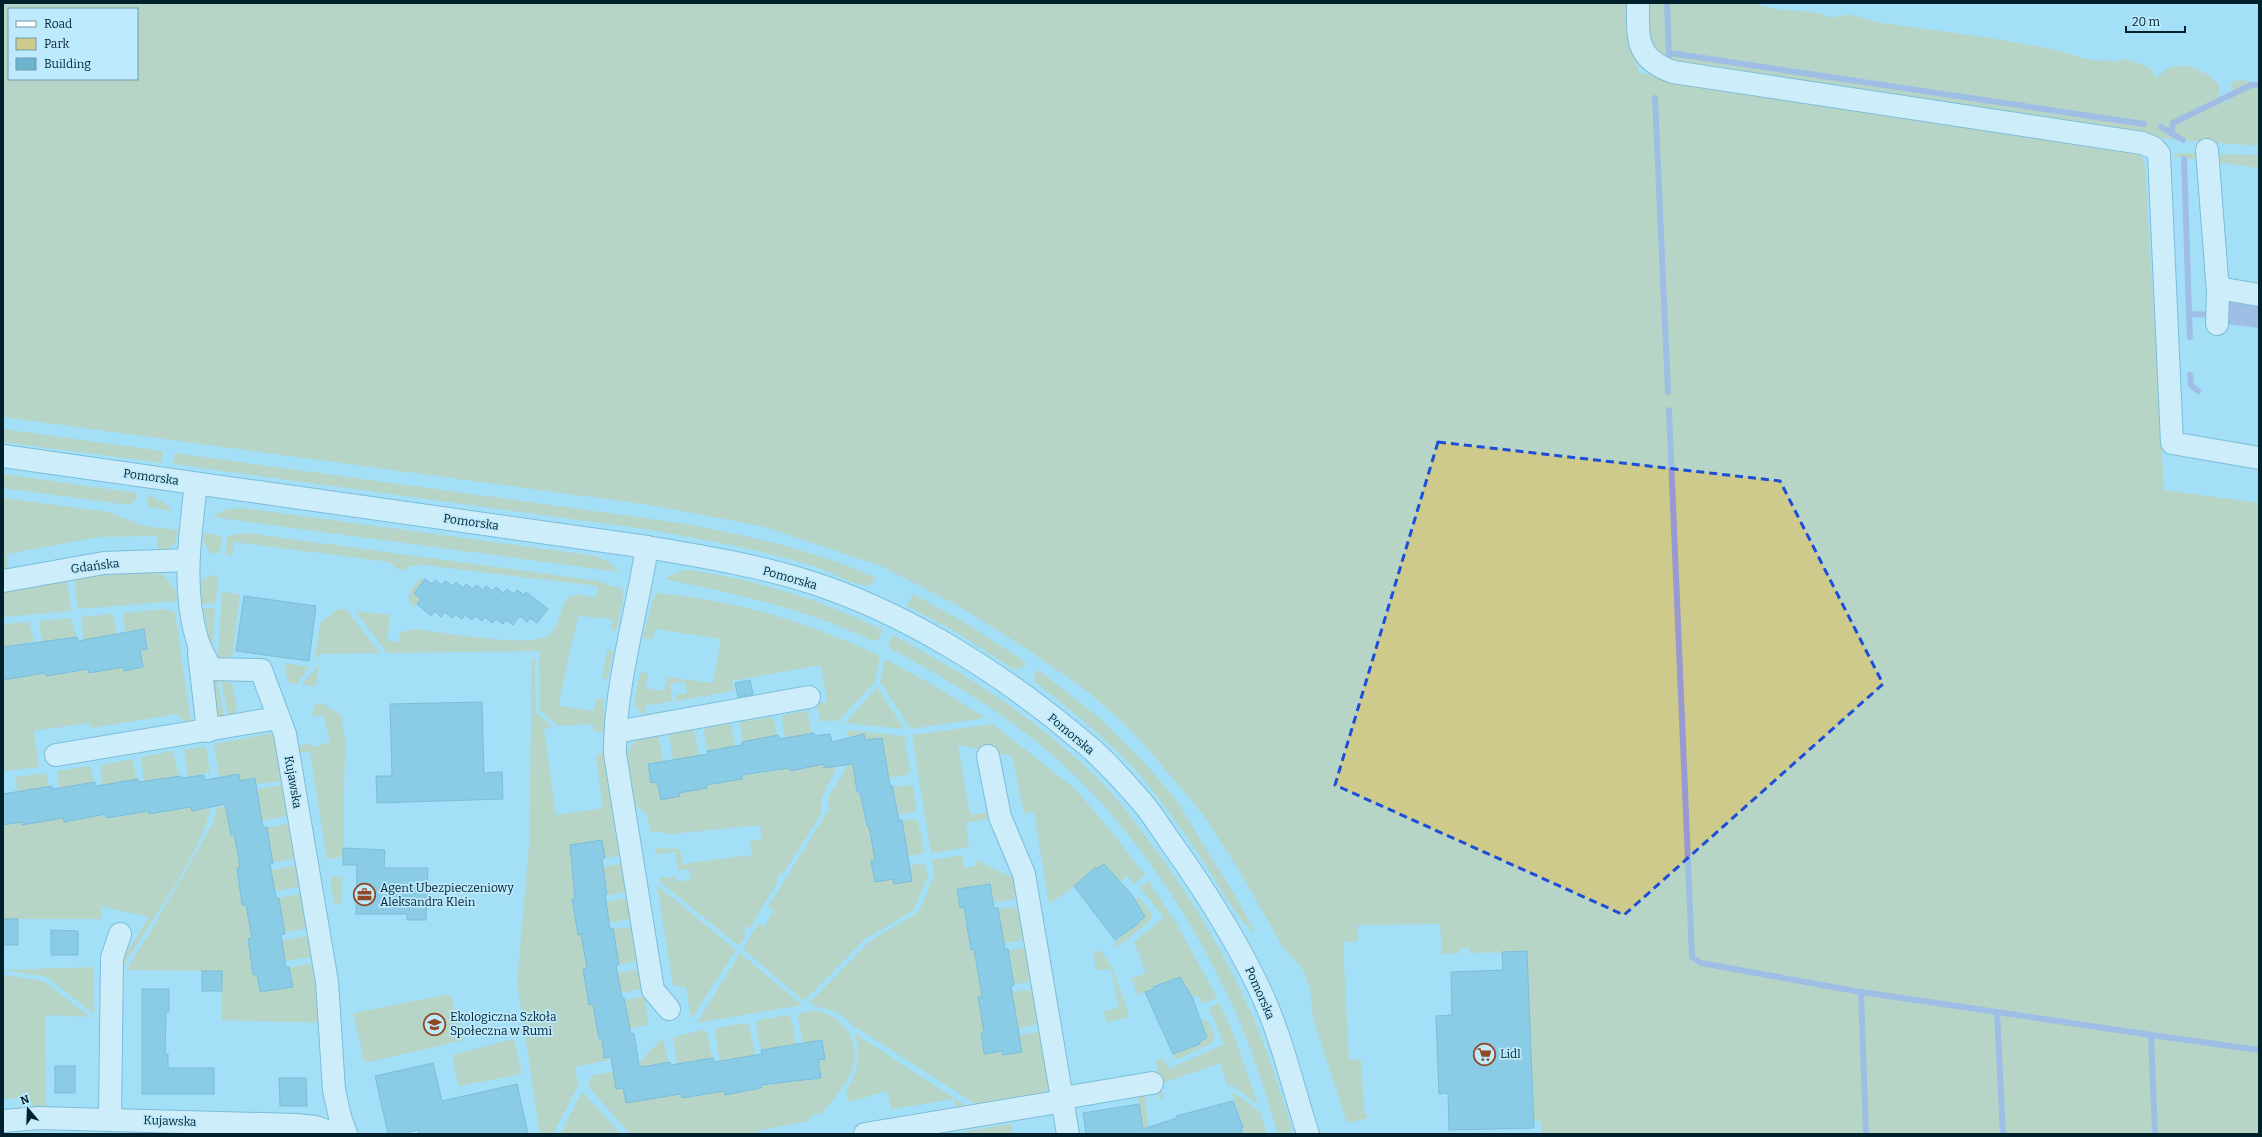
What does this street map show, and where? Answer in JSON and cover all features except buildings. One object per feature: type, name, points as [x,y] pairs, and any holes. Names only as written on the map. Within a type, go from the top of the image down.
[{"type":"main road","points":[[1638,3],[1640,45],[1644,54],[1661,67],[1688,75],[2142,143],[2154,148],[2158,154],[2172,443],[2259,458]]},
{"type":"main road","points":[[2208,150],[2217,306],[2259,295]]},
{"type":"main road","name":"Pomorska","points":[[3,456],[647,547],[723,560],[801,580],[873,606],[937,640],[1006,682],[1084,742],[1144,803],[1191,870],[1231,933],[1259,988],[1279,1040],[1308,1134]]},
{"type":"main road","name":"Kujawska","points":[[196,484],[188,560],[189,607],[197,640],[211,669],[261,670],[285,734],[327,982],[334,1090],[340,1118],[346,1134]]},
{"type":"main road","points":[[647,547],[629,644],[616,732],[615,754],[653,990],[669,1009]]},
{"type":"main road","name":"Gdańska","points":[[3,581],[104,563],[188,560]]},
{"type":"main road","points":[[197,640],[208,731]]},
{"type":"main road","points":[[616,732],[809,697]]},
{"type":"main road","points":[[56,755],[208,731],[278,718]]},
{"type":"main road","points":[[988,756],[1000,817],[1024,874],[1068,1134]]},
{"type":"main road","points":[[110,1119],[112,958],[120,934]]},
{"type":"main road","points":[[865,1134],[1152,1083]]},
{"type":"main road","name":"Kujawska","points":[[3,1121],[40,1118],[296,1125],[315,1127],[335,1134]]},
{"type":"highlighted area","points":[[1438,442],[1780,481],[1883,684],[1624,915],[1335,785]]},
{"type":"green space","points":[[3,3],[1628,3],[1631,36],[1639,73],[2084,144],[2124,149],[2140,154],[2145,165],[2164,490],[2259,503],[2259,1134],[1542,1134],[1541,1121],[1534,1121],[1527,952],[1470,953],[1470,948],[1459,948],[1459,953],[1442,954],[1440,924],[1358,925],[1358,941],[1343,942],[1349,1060],[1361,1060],[1364,1110],[1368,1118],[1347,1123],[1313,1018],[1310,988],[1302,968],[1284,949],[1243,877],[1205,817],[1126,725],[1087,691],[1024,647],[957,605],[881,566],[765,527],[650,505],[3,417]]},
{"type":"green space","points":[[1645,3],[1756,4],[1774,9],[1820,13],[1832,18],[1849,14],[1875,22],[1991,38],[2053,49],[2090,60],[2118,61],[2127,59],[2146,66],[2153,71],[2154,77],[2157,77],[2167,69],[2174,66],[2188,66],[2202,71],[2219,84],[2220,102],[2226,102],[2231,97],[2231,84],[2233,81],[2243,80],[2259,84],[2259,146],[2169,139],[1674,63],[1652,48],[1647,30]]},
{"type":"green space","points":[[2178,153],[2259,155],[2259,168],[2171,156]]},
{"type":"green space","points":[[3,429],[163,451],[162,463],[3,442]]},
{"type":"green space","points":[[175,453],[688,524],[808,552],[854,568],[877,578],[870,585],[858,584],[824,570],[781,557],[651,530],[173,464]]},
{"type":"green space","points":[[3,474],[137,493],[136,500],[129,505],[3,488]]},
{"type":"green space","points":[[148,495],[165,503],[172,511],[148,507]]},
{"type":"green space","points":[[3,498],[108,512],[144,526],[178,530],[175,542],[170,548],[163,551],[158,551],[157,536],[99,537],[7,554],[8,569],[3,569]]},
{"type":"green space","points":[[243,508],[596,556],[612,564],[619,572],[212,517],[227,509]]},
{"type":"green space","points":[[203,533],[222,536],[221,548],[216,554],[210,553],[204,543]]},
{"type":"green space","points":[[247,533],[599,581],[613,587],[622,588],[623,600],[616,632],[611,628],[612,619],[578,616],[558,706],[594,711],[596,699],[604,698],[604,732],[594,731],[593,724],[558,726],[540,710],[539,651],[387,653],[355,611],[390,615],[387,641],[398,642],[401,632],[415,629],[504,640],[537,639],[548,636],[553,632],[563,606],[570,597],[580,595],[596,598],[598,586],[423,565],[415,565],[400,571],[389,562],[234,542],[232,555],[226,555],[227,536]]},
{"type":"green space","points":[[689,570],[739,579],[788,592],[860,619],[883,630],[879,639],[873,641],[797,611],[744,597],[664,579],[681,571]]},
{"type":"green space","points":[[146,572],[164,575],[175,590],[178,601],[78,609],[74,578],[100,573]]},
{"type":"green space","points":[[218,575],[216,603],[202,604],[201,583],[206,577]]},
{"type":"green space","points":[[67,579],[70,611],[3,617],[3,590]]},
{"type":"green space","points":[[420,579],[425,579],[414,593],[421,599],[414,608],[408,597],[412,588]]},
{"type":"green space","points":[[222,592],[240,594],[232,655],[223,661],[218,658]]},
{"type":"green space","points":[[656,593],[686,596],[743,607],[771,614],[826,633],[880,656],[875,682],[838,721],[820,721],[817,704],[827,702],[821,665],[732,681],[734,691],[676,701],[675,695],[687,693],[685,682],[670,684],[673,701],[645,706],[646,715],[639,711],[634,703],[640,673],[648,673],[646,688],[664,691],[667,677],[713,683],[721,639],[656,629],[652,639],[644,639],[643,637],[652,602]]},
{"type":"green space","points":[[913,594],[964,622],[1027,663],[1020,669],[1013,669],[956,632],[907,606]]},
{"type":"green space","points":[[203,608],[215,608],[212,653]]},
{"type":"green space","points":[[165,609],[175,613],[191,722],[186,722],[177,714],[92,728],[88,723],[34,731],[39,767],[3,771],[3,676],[4,680],[46,673],[47,676],[88,669],[89,673],[124,667],[125,670],[143,667],[140,650],[147,649],[125,633],[123,615],[124,613]]},
{"type":"green space","points":[[338,609],[347,610],[380,653],[320,654],[315,660],[320,623]]},
{"type":"green space","points":[[111,614],[114,616],[116,634],[84,640],[81,617]]},
{"type":"green space","points":[[71,618],[76,637],[42,643],[39,621]]},
{"type":"green space","points":[[29,622],[34,641],[3,647],[3,624]]},
{"type":"green space","points":[[893,635],[974,682],[1026,718],[1075,757],[1111,792],[1176,878],[1217,944],[1251,1013],[1263,1042],[1293,1131],[1278,1134],[1248,1043],[1227,994],[1188,921],[1166,886],[1141,851],[1088,788],[1059,761],[1020,729],[979,700],[935,673],[891,649],[888,644]]},
{"type":"green space","points":[[609,649],[613,652],[608,678],[603,679],[607,651]]},
{"type":"green space","points":[[532,659],[535,659],[536,713],[553,727],[544,728],[556,815],[603,808],[596,758],[598,754],[603,752],[619,854],[618,856],[605,858],[602,840],[570,845],[575,898],[572,899],[578,935],[581,934],[587,968],[583,969],[589,1004],[593,1004],[599,1039],[602,1039],[604,1057],[609,1057],[609,1060],[575,1067],[578,1086],[553,1134],[540,1134],[517,983],[529,845]]},
{"type":"green space","points":[[885,659],[940,689],[985,718],[911,729],[880,682]]},
{"type":"green space","points":[[285,663],[309,667],[297,684],[287,682]]},
{"type":"green space","points":[[319,664],[316,687],[302,684]]},
{"type":"green space","points":[[1037,669],[1102,720],[1142,760],[1175,798],[1239,902],[1255,932],[1242,920],[1225,897],[1198,853],[1169,812],[1138,773],[1126,760],[1075,714],[1035,682],[1034,678]]},
{"type":"green space","points":[[217,679],[225,721],[217,715],[213,681]]},
{"type":"green space","points":[[221,679],[232,684],[236,699],[235,714],[229,721]]},
{"type":"green space","points":[[877,687],[904,729],[845,723]]},
{"type":"green space","points":[[322,703],[341,715],[345,741],[343,856],[327,860],[310,752],[295,752],[295,746],[312,743],[312,747],[330,742],[323,715],[311,717],[315,705]]},
{"type":"green space","points":[[806,711],[808,713],[812,733],[785,738],[782,718],[783,715]]},
{"type":"green space","points":[[771,717],[774,719],[777,736],[742,742],[740,722]]},
{"type":"green space","points":[[728,723],[731,725],[735,746],[707,751],[704,730],[705,727]]},
{"type":"green space","points":[[993,724],[1075,789],[1106,825],[1145,875],[1133,884],[1127,876],[1120,881],[1104,864],[1097,869],[1096,868],[1081,879],[1082,881],[1049,904],[1034,812],[1024,813],[1012,756],[958,745],[970,815],[988,812],[989,819],[966,823],[969,847],[931,853],[912,735]]},
{"type":"green space","points":[[694,729],[699,755],[673,760],[669,735],[670,733]]},
{"type":"green space","points":[[847,730],[904,736],[910,771],[907,775],[888,778],[865,740],[865,734],[848,737]]},
{"type":"green space","points":[[268,734],[273,736],[275,739],[282,781],[256,784],[255,778],[240,781],[239,774],[219,777],[214,744]]},
{"type":"green space","points":[[656,735],[659,737],[663,761],[648,764],[651,783],[657,782],[661,800],[680,796],[679,793],[707,787],[707,785],[742,779],[742,776],[789,768],[790,771],[824,764],[825,768],[836,766],[836,769],[821,799],[821,814],[783,874],[780,873],[776,879],[778,881],[750,928],[747,926],[743,933],[746,935],[739,946],[658,880],[663,876],[666,878],[676,876],[677,882],[691,880],[689,869],[678,870],[675,852],[657,854],[656,858],[655,848],[680,849],[682,864],[752,855],[750,841],[762,839],[760,825],[672,834],[650,831],[647,814],[635,805],[627,770],[627,761],[628,752],[638,739]]},
{"type":"green space","points":[[203,747],[206,748],[210,772],[188,777],[184,750]]},
{"type":"green space","points":[[173,751],[179,776],[144,781],[141,757]]},
{"type":"green space","points":[[132,759],[137,779],[102,785],[100,765]]},
{"type":"green space","points":[[854,760],[857,792],[860,792],[866,826],[869,826],[875,860],[893,879],[894,884],[912,881],[910,865],[924,863],[928,876],[914,910],[865,939],[804,1001],[743,949],[758,923],[764,927],[773,911],[768,907],[829,809],[828,798],[850,761]]},
{"type":"green space","points":[[89,766],[91,767],[94,783],[59,788],[57,771]]},
{"type":"green space","points":[[46,773],[49,786],[17,792],[16,777]]},
{"type":"green space","points":[[282,785],[288,816],[262,820],[257,789]]},
{"type":"green space","points":[[910,785],[913,787],[916,808],[915,812],[898,814],[892,787]]},
{"type":"green space","points":[[225,806],[229,807],[227,816],[231,834],[234,834],[240,868],[236,869],[242,905],[246,905],[252,938],[248,939],[253,974],[257,974],[260,992],[292,987],[289,967],[311,964],[322,1023],[222,1020],[222,971],[127,970],[204,839],[213,822],[217,808]]},
{"type":"green space","points":[[191,807],[192,811],[210,807],[207,822],[201,838],[161,907],[129,956],[123,969],[121,969],[122,962],[148,917],[101,906],[101,919],[3,919],[3,825],[21,822],[22,825],[63,818],[64,822],[106,815],[149,811],[150,814]]},
{"type":"green space","points":[[915,819],[918,822],[924,851],[922,854],[908,856],[902,821]]},
{"type":"green space","points":[[289,824],[294,859],[273,862],[267,827]]},
{"type":"green space","points":[[962,855],[964,868],[976,866],[975,862],[982,860],[983,864],[1014,878],[1017,895],[1016,899],[993,902],[990,884],[957,889],[960,908],[964,907],[971,949],[974,949],[982,996],[978,997],[984,1032],[981,1033],[984,1053],[1002,1051],[1003,1055],[1022,1052],[1019,1035],[1037,1032],[1039,1034],[1048,1082],[1047,1090],[1041,1094],[977,1105],[854,1026],[837,1012],[811,1005],[811,1001],[870,941],[919,912],[934,876],[932,860]]},
{"type":"green space","points":[[620,864],[622,866],[626,889],[625,892],[605,896],[607,894],[603,867]]},
{"type":"green space","points":[[295,866],[299,887],[274,891],[271,870]]},
{"type":"green space","points":[[330,877],[342,877],[341,904],[334,903]]},
{"type":"green space","points":[[1148,881],[1175,921],[1217,997],[1202,1004],[1198,995],[1191,998],[1185,984],[1171,979],[1138,995],[1131,979],[1146,973],[1134,942],[1164,918],[1140,887]]},
{"type":"green space","points":[[657,885],[736,950],[691,1019],[686,987],[673,985]]},
{"type":"green space","points":[[300,894],[306,929],[285,932],[279,898]]},
{"type":"green space","points":[[625,898],[628,900],[631,917],[629,919],[609,923],[606,902]]},
{"type":"green space","points":[[1139,898],[1152,914],[1151,920],[1117,947],[1114,943],[1145,917],[1134,900]]},
{"type":"green space","points":[[1016,907],[1018,909],[1023,937],[1022,940],[1004,943],[998,909]]},
{"type":"green space","points":[[630,927],[638,959],[636,961],[619,965],[613,929]]},
{"type":"green space","points":[[307,936],[311,957],[285,961],[282,941]]},
{"type":"green space","points":[[1025,949],[1030,979],[1028,982],[1014,984],[1008,950]]},
{"type":"green space","points":[[1096,950],[1102,952],[1112,968],[1128,1011],[1127,1018],[1106,1022],[1104,1011],[1119,1008],[1111,969],[1096,970],[1094,953]]},
{"type":"green space","points":[[740,953],[802,1005],[697,1023]]},
{"type":"green space","points":[[94,967],[94,1014],[47,977],[3,970]]},
{"type":"green space","points":[[637,970],[640,971],[641,989],[621,993],[617,973]]},
{"type":"green space","points":[[3,975],[44,981],[90,1017],[45,1015],[46,1108],[35,1113],[30,1098],[3,1099]]},
{"type":"green space","points":[[1032,991],[1037,1022],[1036,1025],[1018,1028],[1012,992]]},
{"type":"green space","points":[[450,994],[464,1040],[365,1063],[353,1013]]},
{"type":"green space","points":[[643,997],[645,999],[648,1022],[647,1025],[630,1028],[625,1000]]},
{"type":"green space","points":[[1219,1003],[1234,1035],[1258,1105],[1232,1085],[1228,1086],[1220,1063],[1160,1084],[1164,1098],[1160,1099],[1156,1060],[1163,1058],[1169,1069],[1224,1044],[1209,1008]]},
{"type":"green space","points":[[811,1011],[822,1012],[840,1022],[852,1039],[855,1060],[846,1082],[838,1093],[822,1113],[809,1116],[809,1121],[757,1131],[758,1134],[630,1134],[588,1086],[592,1075],[613,1072],[616,1089],[623,1088],[626,1103],[681,1094],[682,1098],[724,1091],[725,1095],[761,1088],[761,1085],[821,1078],[818,1060],[825,1059],[822,1040],[803,1043],[798,1017],[799,1013]]},
{"type":"green space","points":[[788,1015],[791,1018],[796,1045],[761,1050],[756,1024],[758,1020]]},
{"type":"green space","points":[[1201,1019],[1208,1022],[1215,1036],[1212,1043],[1176,1060],[1173,1054],[1200,1044],[1199,1042],[1207,1038]]},
{"type":"green space","points":[[746,1023],[749,1025],[755,1055],[720,1061],[715,1032],[716,1028]]},
{"type":"green space","points":[[704,1030],[707,1033],[712,1058],[677,1064],[673,1037]]},
{"type":"green space","points":[[854,1033],[968,1107],[956,1109],[954,1099],[891,1109],[887,1091],[849,1102],[846,1091],[854,1077],[858,1063],[858,1049]]},
{"type":"green space","points":[[514,1039],[522,1074],[458,1086],[452,1055]]},
{"type":"green space","points":[[663,1039],[669,1062],[652,1065],[643,1070],[640,1062],[660,1040]]},
{"type":"green space","points":[[1231,1091],[1260,1112],[1267,1134],[1243,1134],[1243,1127]]},
{"type":"green space","points":[[582,1092],[621,1134],[560,1134]]},
{"type":"green space","points":[[1137,1092],[1145,1096],[1149,1134],[1144,1134]]},
{"type":"green space","points":[[1011,1124],[1013,1134],[966,1134],[966,1131]]},
{"type":"water","points":[[2228,302],[2259,306],[2259,328],[2225,324]]},
{"type":"waterway","points":[[1667,3],[1669,57]]},
{"type":"waterway","points":[[1670,53],[2144,124]]},
{"type":"waterway","points":[[2171,133],[2173,123],[2251,85],[2259,85]]},
{"type":"waterway","points":[[1655,98],[1668,392]]},
{"type":"waterway","points":[[2161,127],[2183,140]]},
{"type":"waterway","points":[[2184,159],[2189,314],[2214,315]]},
{"type":"waterway","points":[[2189,314],[2190,337]]},
{"type":"waterway","points":[[2190,375],[2191,385],[2198,391]]},
{"type":"waterway","points":[[1669,410],[1692,957],[1701,963],[1855,991],[1997,1012],[2003,1134]]},
{"type":"waterway","points":[[1861,992],[1866,1134]]},
{"type":"waterway","points":[[1997,1012],[2151,1035],[2155,1134]]},
{"type":"waterway","points":[[2151,1035],[2259,1050]]},
{"type":"place","name":"Agent Ubezpieczeniowy Aleksandra Klein","points":[[364,895]]},
{"type":"place","name":"Ekologiczna Szkoła Społeczna w Rumi","points":[[434,1024]]},
{"type":"place","name":"Lidl","points":[[1484,1054]]}]
